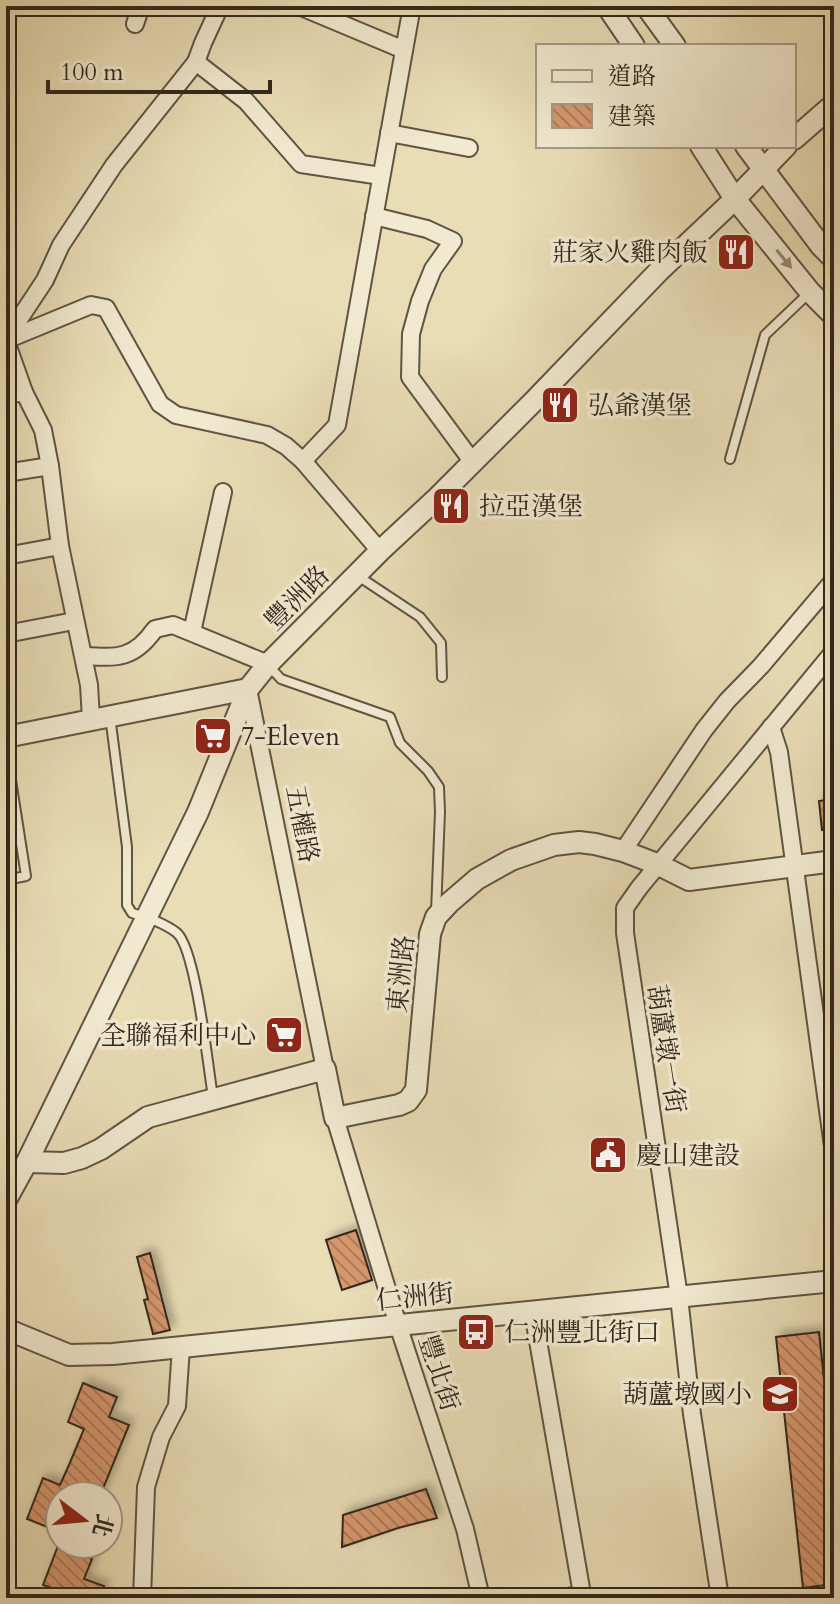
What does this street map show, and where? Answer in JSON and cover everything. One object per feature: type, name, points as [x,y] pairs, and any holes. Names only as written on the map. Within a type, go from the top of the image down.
[{"type":"street","points":[[135,24],[141,6]]},
{"type":"street","points":[[6,340],[45,280],[61,245],[114,165],[196,62],[220,6]]},
{"type":"street","points":[[299,6],[404,50]]},
{"type":"street","points":[[303,461],[337,425],[412,6]]},
{"type":"street","points":[[607,6],[633,44]]},
{"type":"street","points":[[647,6],[674,44]]},
{"type":"street","points":[[196,62],[246,101],[301,164],[381,176]]},
{"type":"street","points":[[796,137],[834,104]]},
{"type":"street","points":[[389,133],[469,148]]},
{"type":"street","points":[[702,148],[735,199],[810,292],[834,316]]},
{"type":"street","points":[[747,148],[834,259]]},
{"type":"street","name":"豐洲路","points":[[6,1200],[198,812],[248,689],[268,664],[784,148]]},
{"type":"street","points":[[374,216],[427,229],[453,241],[433,269],[420,301],[411,334],[410,377],[472,461]]},
{"type":"street","points":[[6,340],[91,305],[106,308],[160,404],[176,415],[267,435],[286,446],[303,461],[380,551]]},
{"type":"street","points":[[6,340],[24,392],[43,430],[74,621],[100,717]]},
{"type":"street","points":[[6,395],[24,392]]},
{"type":"street","points":[[6,473],[50,466]]},
{"type":"street","points":[[192,632],[223,492]]},
{"type":"street","points":[[6,556],[60,546]]},
{"type":"street","points":[[623,851],[704,730],[834,580]]},
{"type":"street","points":[[6,634],[74,621]]},
{"type":"street","points":[[84,656],[126,655],[144,645],[155,629],[173,625],[268,664]]},
{"type":"street","name":"葫蘆墩一街","points":[[720,1598],[625,933],[625,908],[657,864],[834,651]]},
{"type":"street","points":[[6,737],[248,689]]},
{"type":"street","name":"五權路","points":[[248,689],[335,1118]]},
{"type":"street","points":[[771,727],[779,752],[834,1154]]},
{"type":"street","name":"東洲路","points":[[335,1118],[399,1105],[413,1096],[430,934],[436,917],[462,890],[511,860],[542,848],[579,842],[623,851],[689,880],[834,861]]},
{"type":"street","points":[[27,1162],[64,1163],[82,1158],[148,1117],[325,1069]]},
{"type":"street","name":"豐北街","points":[[335,1118],[465,1529],[481,1598]]},
{"type":"street","name":"仁洲街","points":[[6,1329],[69,1355],[113,1354],[834,1281]]},
{"type":"street","points":[[533,1312],[582,1594],[563,1598]]},
{"type":"street","points":[[142,1598],[146,1487],[161,1437],[177,1406],[181,1347]]},
{"type":"lane","points":[[730,459],[765,335],[810,292]]},
{"type":"lane","points":[[357,575],[420,617],[441,643],[442,677]]},
{"type":"lane","points":[[268,664],[281,679],[390,717],[400,743],[439,787],[436,917]]},
{"type":"lane","points":[[100,717],[127,847],[127,905],[132,913],[146,916],[179,934],[192,966],[213,1101]]},
{"type":"lane","points":[[6,748],[26,876],[6,880]]},
{"type":"building","points":[[834,799],[834,828],[822,830],[819,801]]},
{"type":"building","points":[[356,1230],[372,1280],[342,1290],[326,1240]]},
{"type":"building","points":[[150,1253],[170,1330],[153,1334],[137,1257]]},
{"type":"building","points":[[819,1332],[834,1475],[834,1584],[803,1588],[776,1337]]},
{"type":"building","points":[[83,1383],[117,1397],[109,1417],[129,1425],[107,1480],[62,1480],[84,1429],[68,1422]]},
{"type":"building","points":[[43,1478],[48,1480],[44,1480],[44,1526],[27,1519]]},
{"type":"building","points":[[426,1489],[437,1518],[342,1547],[343,1515]]},
{"type":"building","points":[[53,1560],[92,1560],[84,1579],[104,1586],[100,1598],[57,1598],[60,1591],[43,1585]]},
{"type":"place","name":"莊家火雞肉飯","points":[[736,252]]},
{"type":"place","name":"弘爺漢堡","points":[[560,405]]},
{"type":"place","name":"拉亞漢堡","points":[[451,506]]},
{"type":"place","name":"7-Eleven","points":[[213,736]]},
{"type":"place","name":"全聯福利中心","points":[[284,1035]]},
{"type":"place","name":"慶山建設","points":[[608,1155]]},
{"type":"place","name":"仁洲豐北街口","points":[[476,1332]]},
{"type":"place","name":"葫蘆墩國小","points":[[780,1394]]}]
